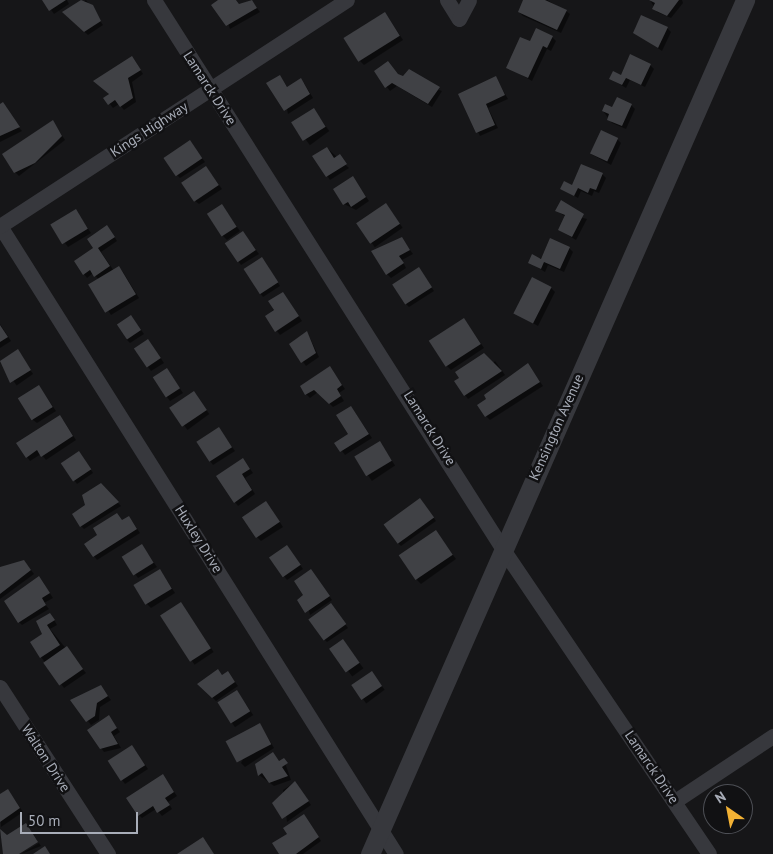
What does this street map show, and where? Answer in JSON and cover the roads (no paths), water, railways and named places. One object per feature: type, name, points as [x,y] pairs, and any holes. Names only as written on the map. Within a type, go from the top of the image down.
[{"type":"street","name":"Lamarck Drive","points":[[154,0],[502,548],[675,801],[709,854]]},
{"type":"street","name":"Kings Highway","points":[[0,226],[347,0]]},
{"type":"street","points":[[447,0],[459,19],[469,0]]},
{"type":"street","name":"Kensington Avenue","points":[[370,854],[502,548],[745,0]]},
{"type":"street","name":"Huxley Drive","points":[[0,226],[396,854]]},
{"type":"street","name":"Walton Drive","points":[[0,687],[108,854]]},
{"type":"street","points":[[675,801],[773,736]]}]
